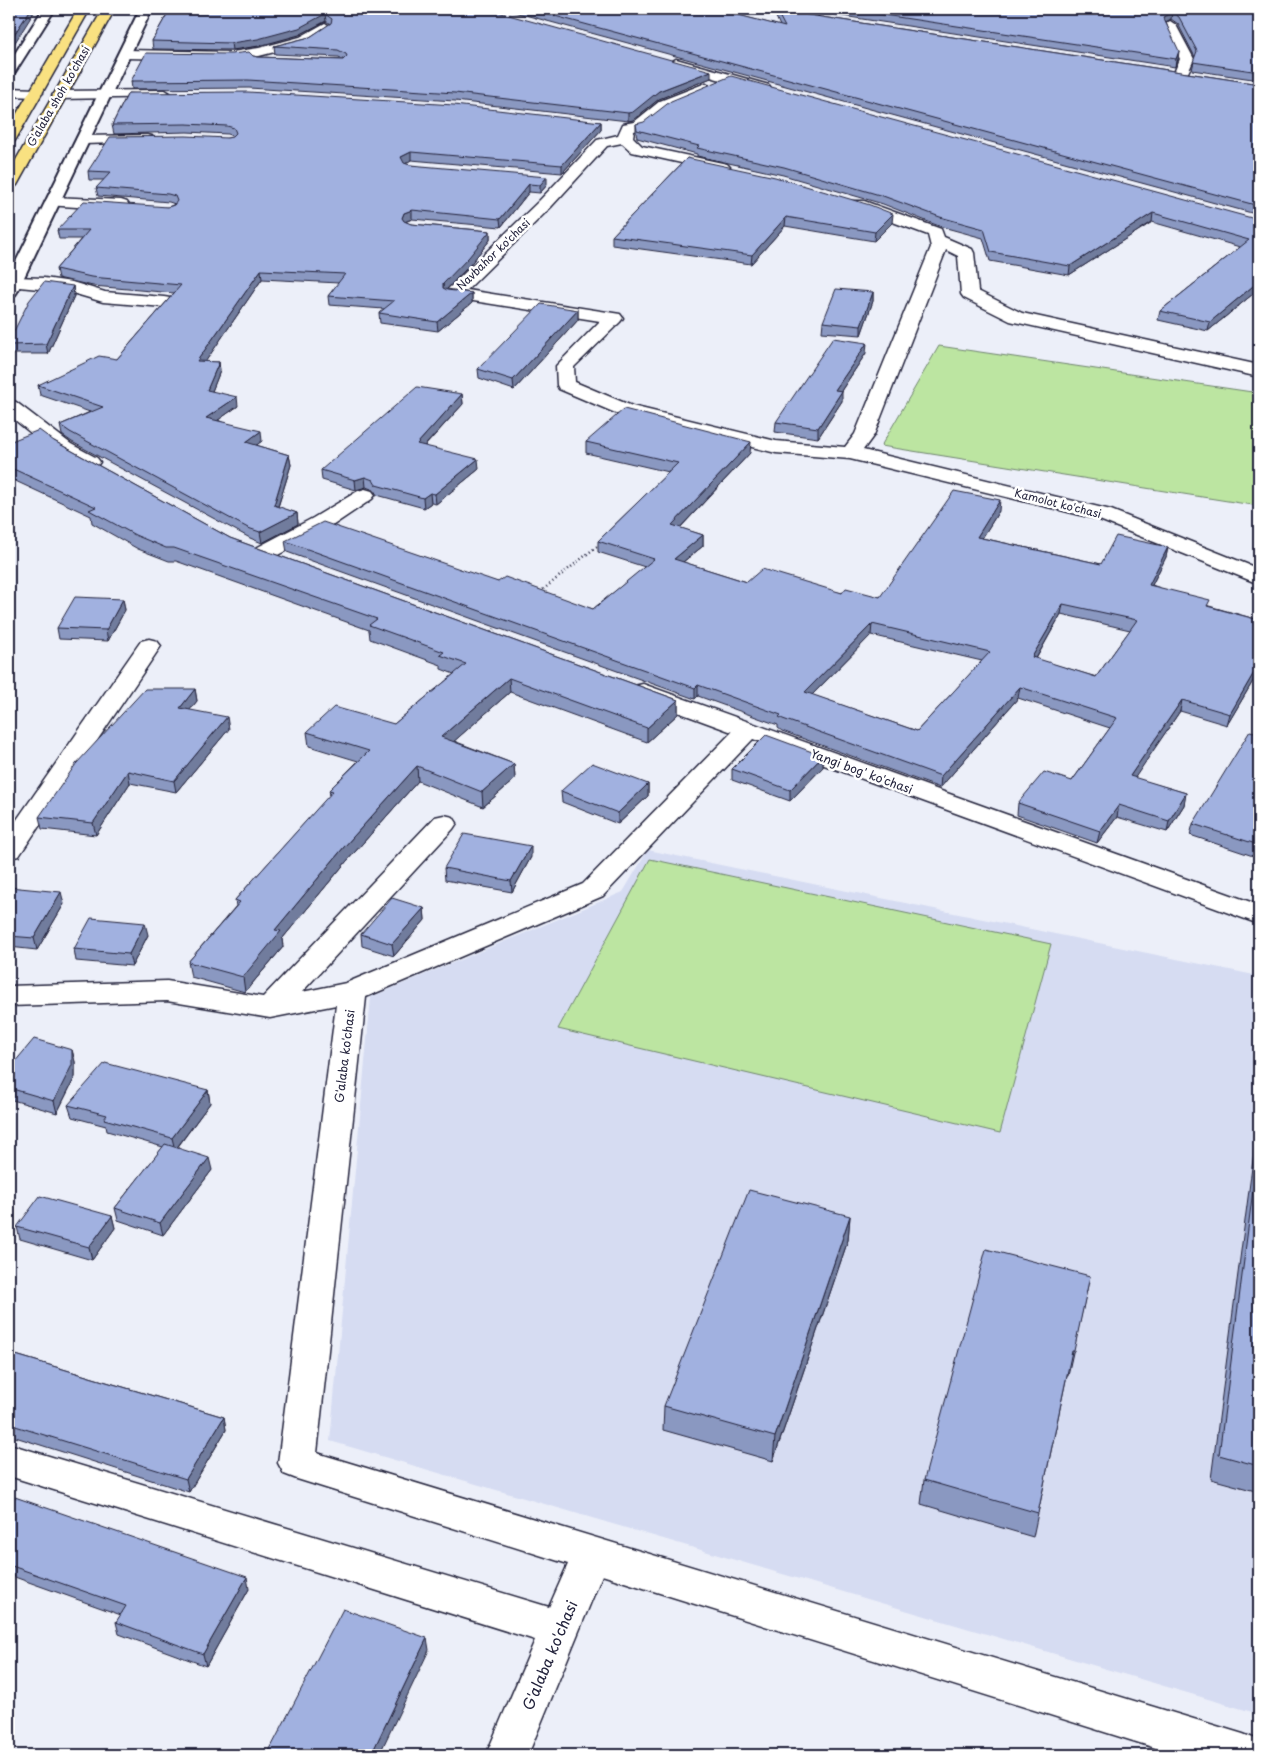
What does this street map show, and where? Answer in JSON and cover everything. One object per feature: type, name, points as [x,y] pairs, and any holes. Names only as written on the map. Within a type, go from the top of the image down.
[{"type":"main road","name":"G'alaba shoh ko'chasi","points":[[9,139],[84,9]]},
{"type":"main road","name":"G'alaba shoh ko'chasi","points":[[9,185],[109,9]]},
{"type":"street","points":[[763,9],[823,18]]},
{"type":"street","points":[[1170,25],[1187,59],[1175,74],[1197,77]]},
{"type":"street","points":[[232,56],[260,52],[305,40],[325,27]]},
{"type":"street","points":[[125,54],[232,56],[279,60]]},
{"type":"street","points":[[664,60],[778,92]]},
{"type":"street","name":"Navbahor ko'chasi","points":[[730,78],[665,104],[638,126],[624,130],[602,142],[567,180],[505,234],[454,293],[614,318],[564,366],[566,385],[625,410],[776,447],[850,453]]},
{"type":"street","points":[[9,92],[36,93]]},
{"type":"street","points":[[59,95],[182,94]]},
{"type":"street","points":[[624,130],[638,149],[740,172]]},
{"type":"street","points":[[83,140],[159,138]]},
{"type":"street","points":[[548,178],[567,180]]},
{"type":"street","points":[[840,199],[936,236],[966,253],[970,294],[1016,317],[1259,371]]},
{"type":"street","points":[[53,202],[140,207]]},
{"type":"street","points":[[850,453],[864,435],[936,255],[939,247],[936,236]]},
{"type":"street","points":[[11,287],[44,283],[72,287],[103,297],[164,302]]},
{"type":"street","points":[[9,406],[64,448],[106,471]]},
{"type":"street","name":"Kamolot ko'chasi","points":[[850,453],[1104,514],[1259,577]]},
{"type":"street","points":[[264,553],[321,522],[365,495]]},
{"type":"street","points":[[241,545],[292,563]]},
{"type":"street","points":[[9,850],[149,646]]},
{"type":"street","name":"Yangi bog' ko'chasi","points":[[618,682],[1259,915]]},
{"type":"street","points":[[352,992],[593,890],[748,730]]},
{"type":"street","points":[[270,1008],[444,823]]},
{"type":"street","name":"G'alaba ko'chasi","points":[[9,996],[167,992],[270,1008],[352,992],[297,1464],[591,1554],[507,1755]]},
{"type":"street","points":[[9,1460],[560,1629]]},
{"type":"street","points":[[591,1554],[1244,1755]]},
{"type":"lane","points":[[9,72],[49,9]]},
{"type":"lane","points":[[11,287],[146,9]]},
{"type":"path","points":[[540,593],[606,539]]},
{"type":"path","points":[[488,635],[503,623]]},
{"type":"shaded area","points":[[648,850],[1259,976],[1259,1714],[330,1441],[371,997],[623,892]]},
{"type":"green space","points":[[939,346],[1259,393],[1259,506],[881,446]]},
{"type":"green space","points":[[650,859],[1051,944],[1000,1133],[558,1029]]},
{"type":"building","points":[[9,9],[31,9],[9,42]]},
{"type":"building","points":[[170,9],[487,9],[711,71],[659,91],[633,112],[628,113],[455,93],[248,80],[131,81],[146,53],[231,54],[249,52],[253,56],[258,57],[343,60],[347,56],[338,50],[274,46],[310,37],[331,23],[332,19],[325,14],[299,28],[258,39],[231,43],[152,41]]},
{"type":"building","points":[[529,9],[715,9],[785,27],[776,10],[1259,84],[1259,206]]},
{"type":"building","points":[[844,9],[1259,9],[1259,72],[1193,62],[1197,51],[1179,17],[1172,12],[1163,17],[1179,51],[1176,59]]},
{"type":"building","points":[[731,76],[1259,220],[1259,281],[1210,322],[1160,311],[1249,240],[1153,213],[1070,266],[991,252],[984,229],[940,217],[883,196],[784,167],[697,148],[699,146],[637,130],[636,124],[644,122],[671,101]]},
{"type":"building","points":[[248,92],[454,105],[601,122],[562,165],[411,152],[401,157],[404,163],[410,165],[547,177],[540,185],[529,184],[500,219],[412,210],[404,213],[402,218],[411,224],[490,231],[469,257],[443,284],[443,288],[447,290],[472,293],[437,322],[379,313],[394,301],[328,296],[345,274],[261,270],[197,361],[219,362],[207,390],[237,397],[206,418],[261,431],[246,442],[289,455],[274,505],[297,513],[260,532],[248,528],[70,432],[60,425],[103,407],[38,385],[99,356],[117,359],[181,285],[91,277],[56,269],[89,230],[57,230],[84,201],[168,207],[174,205],[177,201],[175,196],[168,194],[96,188],[111,172],[88,171],[110,137],[186,136],[227,138],[232,137],[236,133],[234,128],[227,126],[186,124],[112,125],[128,93]]},
{"type":"building","points":[[687,158],[775,177],[870,205],[893,214],[875,232],[786,217],[752,255],[612,236]]},
{"type":"building","points":[[44,282],[73,286],[46,344],[9,345],[9,341],[29,301]]},
{"type":"building","points":[[836,289],[873,292],[861,326],[823,322]]},
{"type":"building","points":[[541,304],[578,310],[513,380],[478,369]]},
{"type":"building","points":[[833,338],[867,343],[835,390],[842,391],[818,428],[776,422]]},
{"type":"building","points":[[417,387],[462,394],[417,444],[478,459],[435,494],[430,493],[423,498],[376,485],[373,480],[365,477],[355,480],[321,470]]},
{"type":"building","points":[[624,409],[751,442],[672,525],[703,535],[674,559],[747,582],[762,569],[842,593],[846,588],[880,597],[954,491],[1000,500],[977,537],[1101,564],[1116,536],[1168,547],[1149,585],[1210,600],[1207,606],[1259,620],[1259,664],[1230,714],[1182,700],[1130,776],[1186,793],[1169,821],[1119,805],[1100,831],[1018,803],[1044,772],[1072,781],[1117,718],[1020,687],[941,776],[783,719],[779,717],[781,715],[698,685],[695,688],[285,541],[323,522],[498,582],[505,577],[593,609],[654,559],[598,541],[678,463],[586,442]],"holes":[[[1063,604],[1137,620],[1096,677],[1032,657]],[[872,624],[990,652],[917,731],[805,692]]]},
{"type":"building","points":[[39,430],[54,441],[230,538],[678,700],[647,728],[509,678],[441,737],[514,764],[482,792],[417,766],[344,847],[275,930],[281,931],[243,977],[188,962],[240,902],[235,900],[333,791],[329,790],[369,751],[307,732],[334,707],[394,724],[466,664],[440,655],[444,652],[369,625],[377,619],[174,548],[166,548],[135,535],[89,510],[96,507],[9,467],[9,442]]},
{"type":"building","points":[[75,597],[123,599],[106,630],[57,628]]},
{"type":"building","points":[[145,689],[195,689],[180,708],[227,717],[174,781],[128,771],[93,823],[39,817],[76,764]]},
{"type":"building","points":[[1250,731],[1259,733],[1259,845],[1193,824]]},
{"type":"building","points":[[766,735],[823,756],[790,790],[732,769]]},
{"type":"building","points":[[592,763],[648,784],[618,813],[561,791]]},
{"type":"building","points":[[464,834],[531,846],[511,881],[444,868]]},
{"type":"building","points":[[9,887],[61,892],[34,938],[9,936]]},
{"type":"building","points":[[392,898],[424,908],[392,944],[361,934]]},
{"type":"building","points":[[91,918],[145,923],[129,954],[74,949]]},
{"type":"building","points":[[34,1039],[72,1050],[72,1065],[54,1101],[9,1088],[9,1069]]},
{"type":"building","points":[[105,1063],[208,1090],[172,1138],[104,1119],[107,1115],[68,1105]]},
{"type":"building","points":[[1259,1143],[1259,1466],[1219,1455]]},
{"type":"building","points":[[165,1144],[209,1158],[160,1223],[115,1208]]},
{"type":"building","points":[[749,1190],[850,1216],[775,1437],[664,1406]]},
{"type":"building","points":[[40,1196],[112,1216],[89,1247],[17,1227]]},
{"type":"building","points":[[986,1249],[1090,1276],[1074,1351],[1072,1351],[1038,1513],[924,1480]]},
{"type":"building","points":[[9,1353],[224,1417],[186,1479],[9,1424]]},
{"type":"building","points":[[9,1495],[247,1577],[203,1654],[116,1622],[126,1606],[9,1565]]},
{"type":"building","points":[[343,1609],[427,1638],[371,1755],[267,1755]]}]
